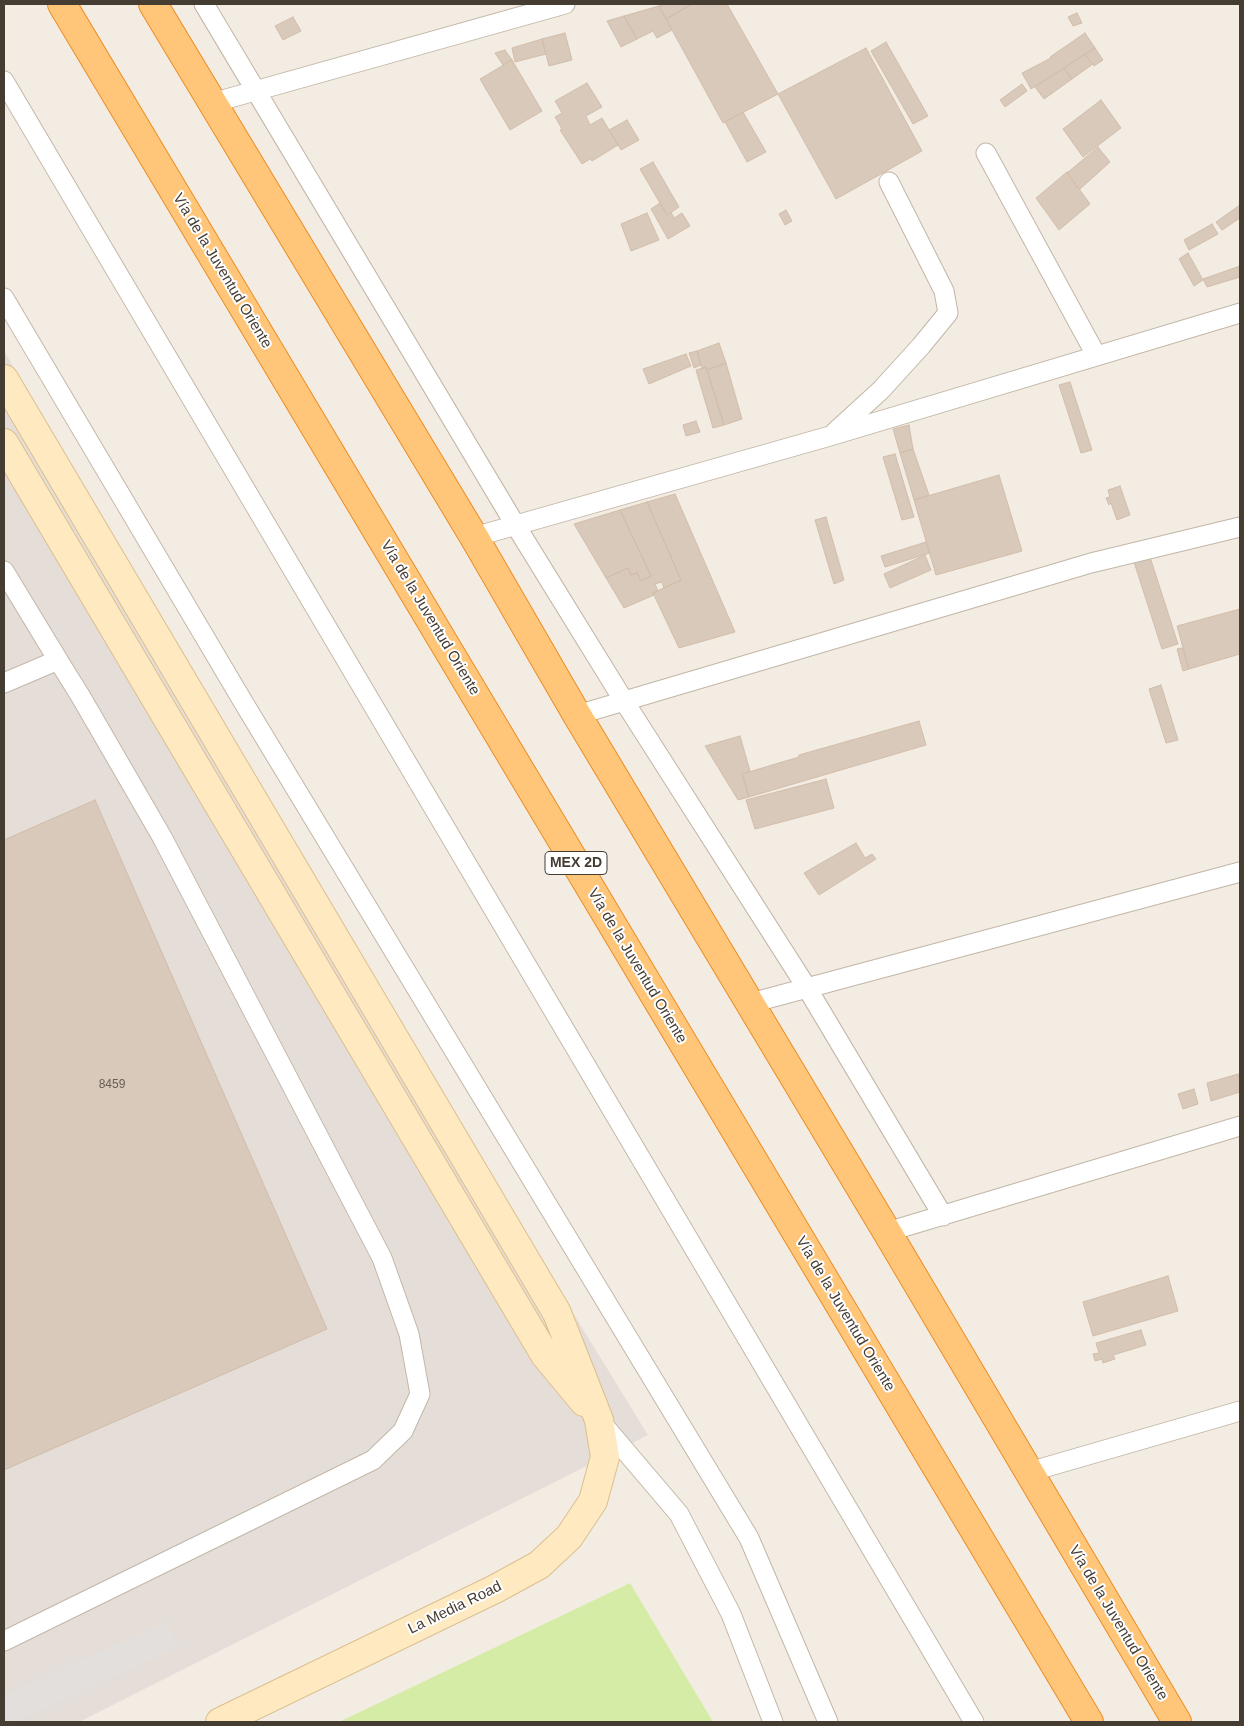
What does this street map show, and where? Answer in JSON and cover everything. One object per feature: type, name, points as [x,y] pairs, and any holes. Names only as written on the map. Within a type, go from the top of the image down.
[{"type":"highway","name":"Vía de la Juventud Oriente","points":[[62,4],[1089,1722]]},
{"type":"highway","name":"Vía de la Juventud Oriente","points":[[153,4],[474,537],[577,715],[751,1003],[1177,1722]]},
{"type":"main road","name":"La Media Road","points":[[4,379],[557,1313],[599,1420],[605,1457],[593,1501],[569,1537],[539,1564],[495,1589],[220,1722]]},
{"type":"main road","points":[[4,442],[545,1355],[599,1420]]},
{"type":"lane","points":[[204,4],[516,526],[624,701],[807,988],[944,1216]]},
{"type":"lane","points":[[212,103],[564,4]]},
{"type":"lane","points":[[4,81],[974,1722]]},
{"type":"lane","points":[[986,153],[1096,355]]},
{"type":"lane","points":[[830,436],[881,390],[922,346],[948,313],[944,291],[889,182]]},
{"type":"lane","points":[[4,298],[245,705],[749,1538],[828,1722]]},
{"type":"lane","points":[[474,537],[830,436],[1240,313]]},
{"type":"lane","points":[[577,715],[1091,563],[1240,527]]},
{"type":"lane","points":[[4,571],[162,837],[382,1258],[409,1334],[420,1394],[403,1432],[373,1460],[4,1642]]},
{"type":"lane","points":[[4,683],[58,660]]},
{"type":"lane","points":[[751,1003],[1240,872]]},
{"type":"lane","points":[[887,1232],[1240,1126]]},
{"type":"lane","points":[[1029,1472],[1240,1411]]},
{"type":"lane","points":[[599,1420],[679,1514],[731,1614],[773,1722]]},
{"type":"shaded area","points":[[4,351],[573,1313],[648,1435],[79,1722],[4,1722]]},
{"type":"shaded area","points":[[166,1622],[178,1647],[14,1722],[4,1722],[4,1696]]},
{"type":"green space","points":[[630,1583],[713,1722],[339,1722]]},
{"type":"building","points":[[692,4],[666,19],[659,6]]},
{"type":"building","points":[[692,4],[727,4],[778,94],[723,123],[666,19]]},
{"type":"building","points":[[659,6],[672,30],[657,38],[653,31],[637,39],[624,16]]},
{"type":"building","points":[[1077,13],[1082,23],[1073,26],[1068,17]]},
{"type":"building","points":[[624,16],[637,39],[621,47],[607,21]]},
{"type":"building","points":[[293,17],[301,31],[283,40],[275,26]]},
{"type":"building","points":[[565,33],[572,60],[549,66],[542,39]]},
{"type":"building","points":[[1085,33],[1095,48],[1031,89],[1022,73],[1051,58]]},
{"type":"building","points":[[542,39],[546,54],[515,62],[512,48]]},
{"type":"building","points":[[886,42],[928,116],[913,124],[871,51]]},
{"type":"building","points":[[866,48],[922,151],[836,199],[778,94]]},
{"type":"building","points":[[1095,48],[1103,60],[1094,66],[1085,54]]},
{"type":"building","points":[[505,50],[512,60],[503,65],[495,53]]},
{"type":"building","points":[[1085,54],[1093,64],[1072,79],[1064,68]]},
{"type":"building","points":[[512,60],[542,111],[510,130],[480,79]]},
{"type":"building","points":[[1064,68],[1072,79],[1044,99],[1035,87]]},
{"type":"building","points":[[587,83],[602,107],[586,116],[590,125],[602,118],[618,145],[592,161],[590,159],[582,164],[560,130],[562,129],[555,117],[562,113],[555,101]]},
{"type":"building","points":[[1022,84],[1027,91],[1005,107],[1000,100]]},
{"type":"building","points":[[1101,100],[1121,128],[1083,157],[1063,129]]},
{"type":"building","points":[[743,112],[766,152],[747,162],[725,122]]},
{"type":"building","points":[[627,120],[639,140],[621,150],[609,130]]},
{"type":"building","points":[[1098,147],[1110,162],[1079,190],[1067,173]]},
{"type":"building","points":[[653,162],[679,207],[667,215],[640,169]]},
{"type":"building","points":[[1067,172],[1090,204],[1059,230],[1036,198]]},
{"type":"building","points":[[660,203],[667,215],[671,212],[674,218],[682,213],[690,226],[668,239],[651,209]]},
{"type":"building","points":[[1240,205],[1240,218],[1222,230],[1216,222]]},
{"type":"building","points":[[786,210],[792,221],[785,225],[779,214]]},
{"type":"building","points":[[647,213],[659,240],[631,251],[621,224]]},
{"type":"building","points":[[1212,224],[1218,234],[1189,250],[1184,240]]},
{"type":"building","points":[[1188,253],[1203,280],[1194,286],[1179,259]]},
{"type":"building","points":[[1240,266],[1240,277],[1207,287],[1203,279]]},
{"type":"building","points":[[719,343],[726,363],[707,370],[706,367],[702,369],[697,351]]},
{"type":"building","points":[[697,351],[701,365],[694,368],[689,353]]},
{"type":"building","points":[[686,354],[691,366],[649,384],[643,369]]},
{"type":"building","points":[[726,363],[742,419],[724,425],[707,370]]},
{"type":"building","points":[[706,367],[724,425],[713,428],[696,370]]},
{"type":"building","points":[[1070,382],[1092,450],[1081,453],[1059,385]]},
{"type":"building","points":[[696,421],[700,432],[686,436],[683,425]]},
{"type":"building","points":[[909,425],[913,449],[900,453],[893,429]]},
{"type":"building","points":[[913,449],[929,495],[914,500],[900,453]]},
{"type":"building","points":[[895,454],[914,517],[902,520],[883,457]]},
{"type":"building","points":[[999,475],[1022,551],[936,575],[914,500]]},
{"type":"building","points":[[1120,486],[1130,515],[1117,520],[1111,503],[1109,505],[1106,498],[1110,497],[1108,490]]},
{"type":"building","points":[[675,494],[735,632],[679,648],[653,593],[681,580],[647,502]]},
{"type":"building","points":[[647,502],[681,580],[664,588],[662,582],[655,584],[658,591],[653,593],[654,595],[624,608],[606,578],[628,568],[631,575],[637,573],[641,581],[651,576],[620,510]]},
{"type":"building","points":[[620,510],[651,576],[641,581],[637,573],[631,575],[628,568],[606,578],[574,524]]},
{"type":"building","points":[[826,517],[844,580],[834,584],[815,520]]},
{"type":"building","points":[[926,542],[930,553],[885,567],[881,556]]},
{"type":"building","points":[[925,555],[931,570],[890,588],[884,574]]},
{"type":"building","points":[[1150,557],[1178,644],[1162,649],[1134,562]]},
{"type":"building","points":[[1240,609],[1240,654],[1189,669],[1177,626]]},
{"type":"building","points":[[1182,648],[1189,669],[1183,671],[1177,649]]},
{"type":"building","points":[[1161,685],[1178,740],[1166,743],[1149,689]]},
{"type":"building","points":[[919,721],[926,745],[749,797],[742,774],[799,757],[799,755]]},
{"type":"building","points":[[740,736],[750,771],[742,774],[749,797],[738,800],[705,746]]},
{"type":"building","points":[[826,779],[834,808],[755,829],[746,800]]},
{"type":"building","points":[[95,800],[327,1329],[4,1470],[4,840]]},
{"type":"building","points":[[856,843],[865,858],[872,854],[876,859],[819,895],[804,873]]},
{"type":"building","points":[[1238,1074],[1240,1092],[1211,1101],[1207,1083]]},
{"type":"building","points":[[1194,1089],[1198,1104],[1183,1109],[1178,1094]]},
{"type":"building","points":[[1168,1276],[1178,1311],[1093,1336],[1083,1302]]},
{"type":"building","points":[[1141,1330],[1146,1345],[1113,1355],[1115,1359],[1103,1363],[1102,1359],[1095,1361],[1093,1354],[1099,1353],[1096,1343]]}]
